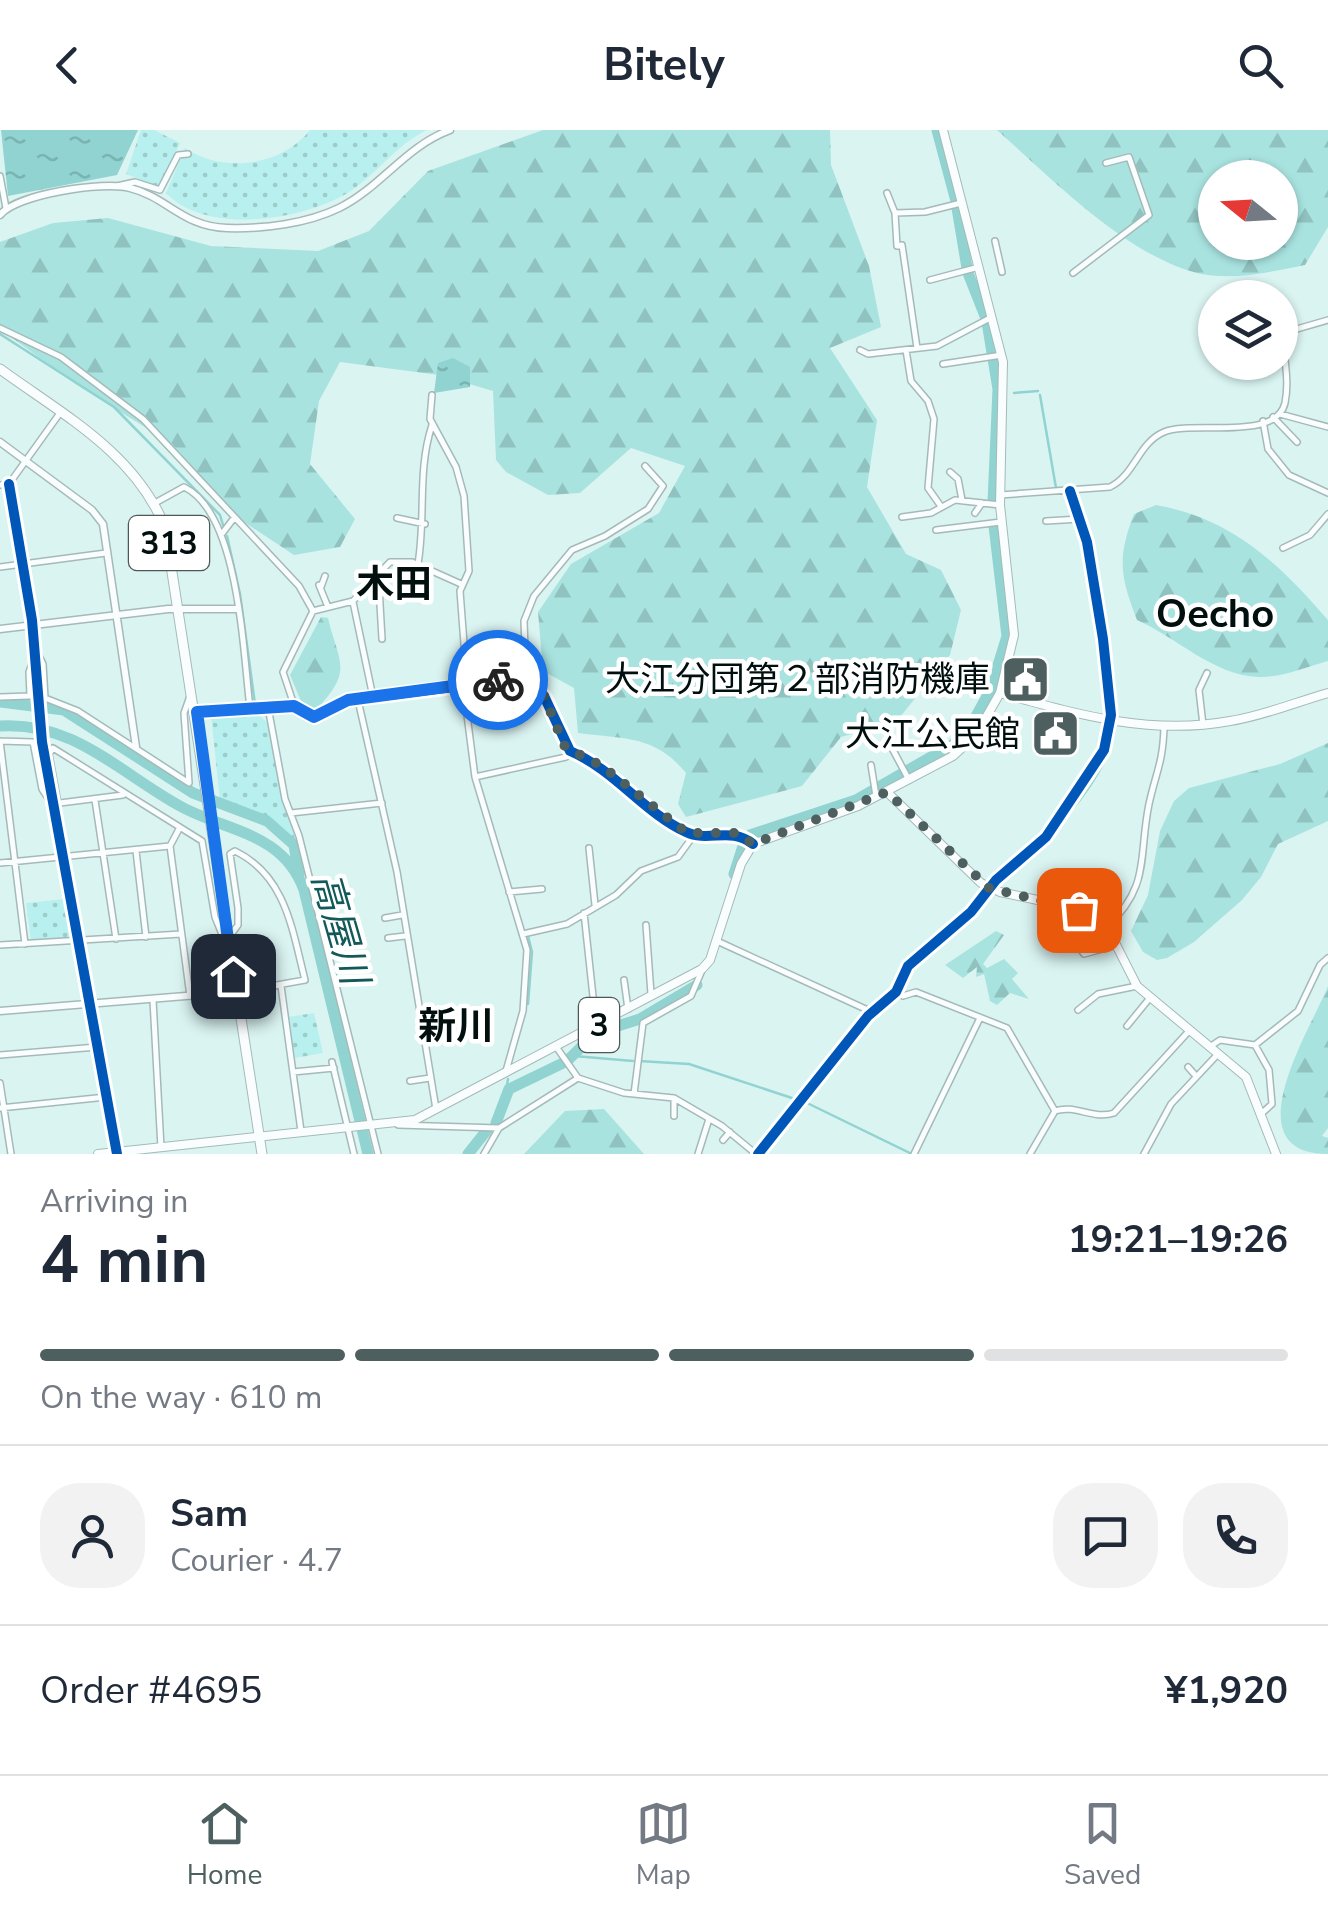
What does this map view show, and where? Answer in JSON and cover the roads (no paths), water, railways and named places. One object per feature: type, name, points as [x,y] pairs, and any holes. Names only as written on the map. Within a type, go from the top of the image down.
[{"type":"highway","name":"313","points":[[0,369],[121,458],[155,502],[168,541],[194,691],[262,1154]]},
{"type":"main road","points":[[704,968],[753,844],[875,792],[887,792],[907,774],[967,744],[1000,692],[1012,658],[1014,634],[1000,522],[993,317],[943,130]]},
{"type":"main road","points":[[1000,692],[1111,722],[1164,727],[1234,721],[1328,693]]},
{"type":"main road","points":[[887,792],[989,888],[1088,913],[1107,928],[1137,986],[1149,999],[1246,1077],[1276,1154]]},
{"type":"main road","name":"3","points":[[98,1154],[203,1149],[260,1138],[398,1125],[558,1048],[704,968]]},
{"type":"street","points":[[117,186],[141,192],[195,224],[270,226],[340,208],[418,146],[450,130]]},
{"type":"street","points":[[0,216],[6,208],[48,195],[130,182],[162,190],[178,155],[188,154]]},
{"type":"street","points":[[1072,273],[1148,215],[1130,157],[1106,163]]},
{"type":"street","points":[[0,176],[6,208]]},
{"type":"street","points":[[888,193],[895,212],[897,246],[902,246],[918,348]]},
{"type":"street","points":[[895,212],[925,212],[962,203]]},
{"type":"street","points":[[995,240],[1002,272]]},
{"type":"street","points":[[930,280],[979,268]]},
{"type":"street","points":[[860,350],[868,354],[937,346],[968,325],[993,317]]},
{"type":"street","points":[[1298,328],[1328,320]]},
{"type":"street","points":[[0,328],[61,358],[143,419],[299,586],[313,611]]},
{"type":"street","points":[[906,350],[910,381],[928,401],[934,418],[928,488],[940,505]]},
{"type":"street","points":[[944,364],[997,355]]},
{"type":"street","points":[[1277,416],[1288,380]]},
{"type":"street","points":[[418,564],[424,524],[420,469],[433,424],[432,395]]},
{"type":"street","points":[[60,412],[4,485],[24,564],[52,804],[116,1153]]},
{"type":"street","points":[[1277,416],[1297,442]]},
{"type":"street","points":[[902,517],[931,513],[940,505],[962,500],[982,503],[1117,484],[1142,448],[1162,433],[1198,425],[1236,430],[1277,416],[1328,427]]},
{"type":"street","points":[[1262,421],[1268,449],[1289,475],[1328,493]]},
{"type":"street","points":[[433,424],[462,486],[469,571],[461,584],[465,684],[475,777],[528,950],[524,999],[506,1074]]},
{"type":"street","points":[[0,442],[92,510],[107,536],[136,747]]},
{"type":"street","points":[[646,466],[663,486],[650,507],[605,536],[572,550],[530,603],[523,632],[526,678],[544,696],[570,752],[602,766],[694,834],[736,833],[753,844]]},
{"type":"street","points":[[950,472],[958,479],[962,500]]},
{"type":"street","points":[[155,502],[184,487],[212,512],[237,609],[250,708]]},
{"type":"street","points":[[898,994],[908,966],[970,912],[989,888],[1056,824],[1098,762],[1111,722],[1096,595],[1070,491]]},
{"type":"street","points":[[975,513],[982,503]]},
{"type":"street","points":[[1284,548],[1310,536],[1328,514]]},
{"type":"street","points":[[221,536],[235,518]]},
{"type":"street","points":[[398,518],[424,524]]},
{"type":"street","points":[[1046,521],[1080,520]]},
{"type":"street","points":[[936,530],[1000,522]]},
{"type":"street","points":[[0,567],[109,553]]},
{"type":"street","points":[[294,706],[283,672],[313,611],[352,601],[383,565],[418,564],[461,584]]},
{"type":"street","points":[[325,576],[320,586],[328,606]]},
{"type":"street","points":[[366,584],[379,587],[382,639]]},
{"type":"street","points":[[352,601],[374,696]]},
{"type":"street","points":[[0,629],[180,608],[237,609]]},
{"type":"street","points":[[1203,725],[1199,690],[1207,673]]},
{"type":"street","points":[[197,712],[294,706],[314,717],[374,696],[526,678]]},
{"type":"street","points":[[0,696],[38,697],[78,710],[191,782],[184,712],[194,691]]},
{"type":"street","points":[[358,699],[382,803],[436,1109]]},
{"type":"street","points":[[268,707],[378,1154]]},
{"type":"street","points":[[1060,905],[1098,932],[1107,928],[1132,901],[1140,882],[1148,810],[1163,766],[1164,727]]},
{"type":"street","points":[[25,944],[0,741],[33,742],[42,789],[52,804]]},
{"type":"street","points":[[52,804],[57,798],[51,748],[202,841],[216,924],[230,951]]},
{"type":"street","points":[[893,750],[907,774]]},
{"type":"street","points":[[475,777],[566,757],[570,752]]},
{"type":"street","points":[[871,765],[875,792]]},
{"type":"street","points":[[52,804],[124,794]]},
{"type":"street","points":[[95,800],[116,938]]},
{"type":"street","points":[[291,813],[382,803]]},
{"type":"street","points":[[179,830],[170,846],[190,996]]},
{"type":"street","points":[[523,934],[567,924],[616,895],[641,872],[678,857],[694,834]]},
{"type":"street","points":[[0,863],[170,846]]},
{"type":"street","points":[[589,848],[595,906]]},
{"type":"street","points":[[136,850],[146,937]]},
{"type":"street","points":[[0,1012],[236,992],[305,980],[287,908],[260,867],[235,851],[230,854],[238,924],[229,938]]},
{"type":"street","points":[[509,892],[542,889]]},
{"type":"street","points":[[584,913],[596,1026]]},
{"type":"street","points":[[386,918],[402,915]]},
{"type":"street","points":[[1083,923],[1074,941],[1084,954],[1118,945]]},
{"type":"street","points":[[646,925],[652,997]]},
{"type":"street","points":[[0,945],[182,934]]},
{"type":"street","points":[[388,938],[405,936]]},
{"type":"street","points":[[717,941],[872,1012]]},
{"type":"street","points":[[1144,1154],[1170,1104],[1196,1076],[1220,1040],[1256,1046],[1298,1011],[1320,965],[1328,958]]},
{"type":"street","points":[[232,970],[267,966]]},
{"type":"street","points":[[634,1094],[643,1023],[696,992],[704,968]]},
{"type":"street","points":[[624,980],[628,1009]]},
{"type":"street","points":[[281,986],[302,1134]]},
{"type":"street","points":[[1078,1010],[1098,994],[1137,986]]},
{"type":"street","points":[[558,1048],[578,1078],[634,1094],[674,1098],[730,1132],[757,1154],[872,1012],[898,994],[916,992],[1011,1032],[1038,1089],[1054,1111]]},
{"type":"street","points":[[1127,1026],[1149,999]]},
{"type":"street","points":[[153,1000],[161,1148]]},
{"type":"street","points":[[914,1154],[980,1018]]},
{"type":"street","points":[[1054,1111],[1070,1108],[1101,1116],[1114,1113],[1190,1030]]},
{"type":"street","points":[[1256,1046],[1272,1080],[1272,1104],[1261,1114]]},
{"type":"street","points":[[0,1055],[98,1047]]},
{"type":"street","points":[[293,1072],[333,1065],[354,1154]]},
{"type":"street","points":[[1188,1067],[1196,1076]]},
{"type":"street","points":[[410,1081],[430,1078]]},
{"type":"street","points":[[484,1154],[500,1128],[578,1078]]},
{"type":"street","points":[[0,1083],[10,1154]]},
{"type":"street","points":[[2,1107],[107,1097]]},
{"type":"street","points":[[674,1098],[674,1116]]},
{"type":"street","points":[[1030,1154],[1054,1111]]},
{"type":"street","points":[[698,1154],[709,1118]]},
{"type":"street","points":[[398,1125],[500,1128]]},
{"type":"street","points":[[723,1140],[730,1132]]},
{"type":"water","points":[[1,130],[138,130],[117,175],[8,196]]},
{"type":"water","points":[[453,358],[470,367],[470,387],[434,393],[438,363]]},
{"type":"waterway","points":[[937,130],[956,201]]},
{"type":"waterway","points":[[957,208],[967,268]]},
{"type":"waterway","points":[[968,273],[985,316]]},
{"type":"waterway","points":[[987,322],[998,389],[993,502]]},
{"type":"waterway","points":[[0,334],[114,407],[220,515],[223,525]]},
{"type":"waterway","points":[[1014,393],[1038,391]]},
{"type":"waterway","points":[[1040,395],[1056,488],[1060,488]]},
{"type":"waterway","points":[[1074,493],[1081,516]]},
{"type":"waterway","points":[[750,835],[856,800],[964,738],[990,691],[1007,636],[994,526]]},
{"type":"waterway","points":[[227,536],[240,594],[255,704]]},
{"type":"waterway","points":[[1094,572],[1102,618]]},
{"type":"waterway","points":[[1106,646],[1116,716]]},
{"type":"waterway","points":[[0,702],[64,710],[193,793],[267,821],[294,845],[299,875]]},
{"type":"waterway","name":"高屋川","points":[[0,726],[26,727],[73,740],[180,806],[268,845],[295,871],[304,890],[368,1154]]},
{"type":"waterway","points":[[998,884],[1051,834],[1085,793],[1099,772],[1115,729]]},
{"type":"waterway","points":[[293,836],[297,850]]},
{"type":"waterway","points":[[734,874],[745,840]]},
{"type":"waterway","points":[[891,999],[898,996],[918,962],[964,923]]},
{"type":"waterway","points":[[528,936],[532,952],[528,1004]]},
{"type":"waterway","points":[[608,1029],[640,1019],[697,985]]},
{"type":"waterway","points":[[878,1011],[803,1101],[910,1153]]},
{"type":"waterway","points":[[569,1059],[598,1031]]},
{"type":"waterway","points":[[574,1056],[633,1061]]},
{"type":"waterway","points":[[639,1061],[689,1064],[795,1099]]},
{"type":"waterway","points":[[496,1123],[509,1089],[563,1063]]},
{"type":"waterway","points":[[506,1091],[508,1079]]},
{"type":"waterway","points":[[468,1154],[487,1130]]},
{"type":"place","name":"大江分団第２部消防機庫","points":[[1025,679]]},
{"type":"place","name":"大江公民館","points":[[1055,734]]},
{"type":"district","name":"木田","points":[[394,584]]},
{"type":"district","name":"Oecho","points":[[1215,614]]},
{"type":"district","name":"新川","points":[[456,1026]]}]
